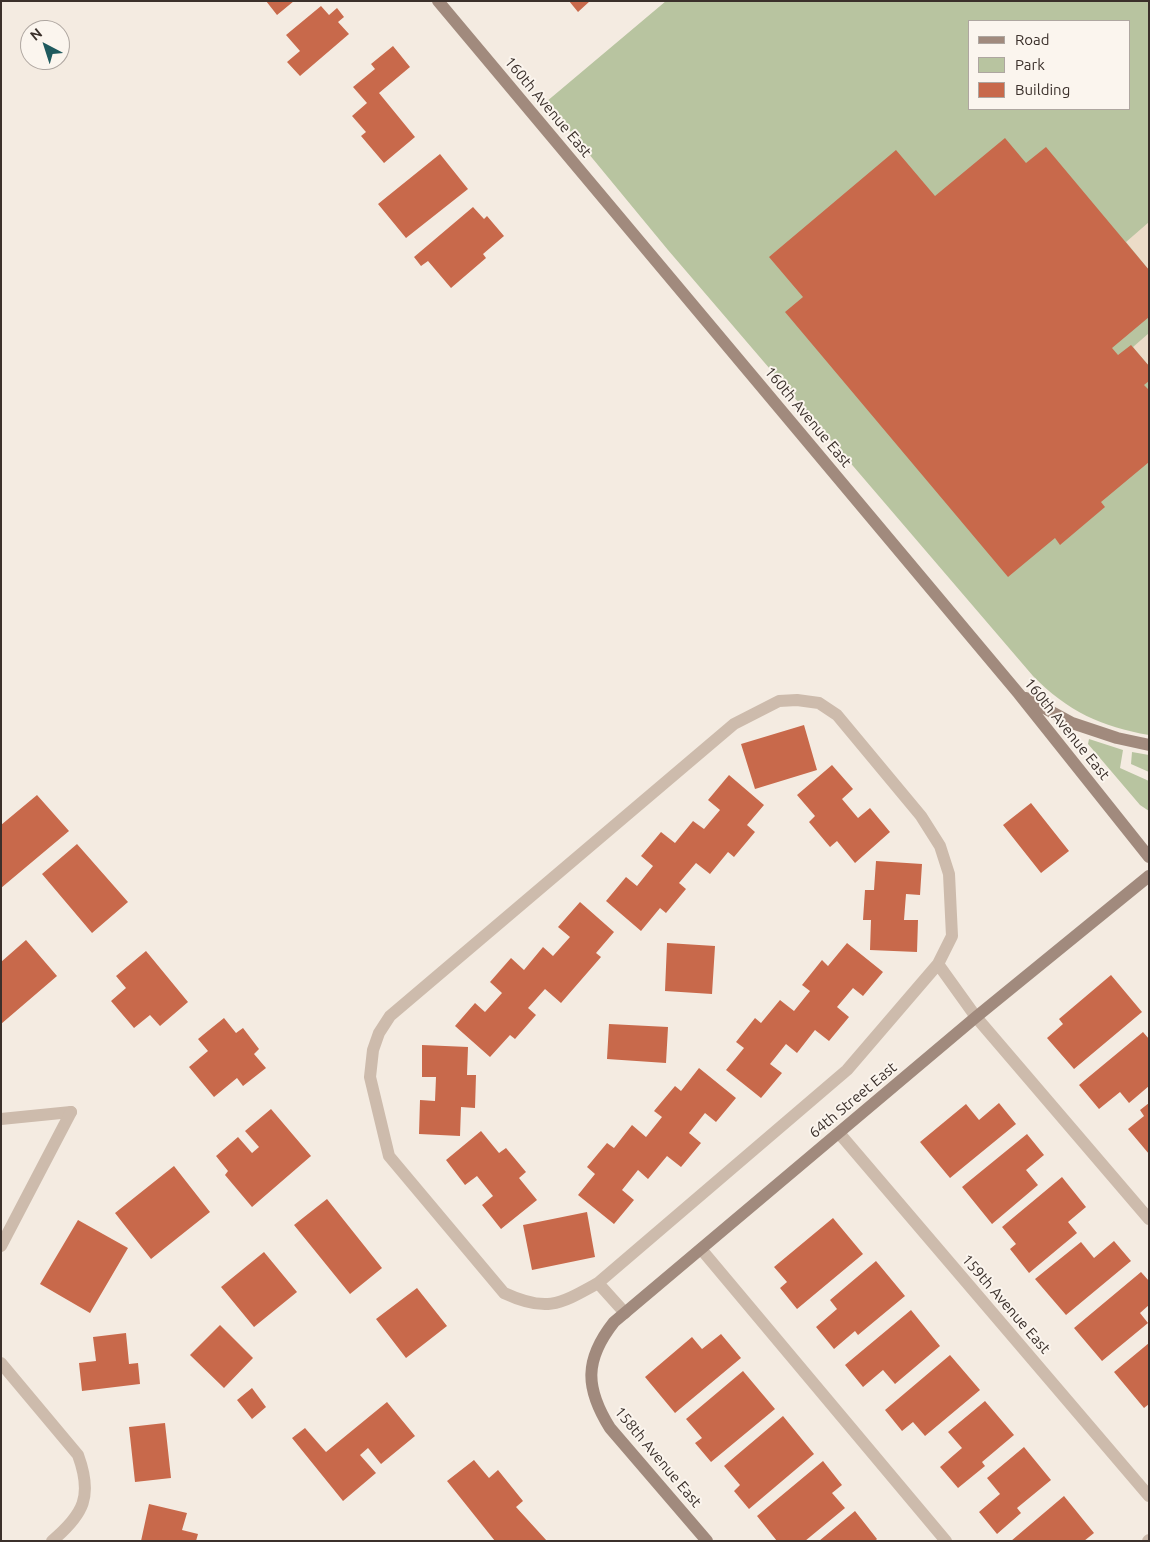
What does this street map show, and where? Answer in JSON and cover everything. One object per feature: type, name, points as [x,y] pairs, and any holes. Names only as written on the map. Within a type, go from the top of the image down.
[{"type":"street","name":"160th Avenue East","points":[[438,1],[1019,694],[1149,858]]},
{"type":"street","points":[[1019,694],[1072,723],[1117,738],[1149,745]]},
{"type":"street","points":[[797,700],[819,703],[836,715],[921,816],[940,846],[949,874],[952,936],[938,964],[848,1070],[598,1283],[563,1303],[539,1305],[519,1300],[504,1293],[397,1168],[389,1156],[370,1077],[373,1050],[379,1033],[390,1016],[734,724],[779,701],[797,700]]},
{"type":"street","name":"64th Street East","points":[[592,1360],[600,1340],[625,1313],[976,1017],[1149,876]]},
{"type":"street","points":[[938,964],[976,1017],[1149,1219]]},
{"type":"street","points":[[1,1119],[71,1112],[1,1246]]},
{"type":"street","name":"159th Avenue East","points":[[839,1133],[1149,1496]]},
{"type":"street","points":[[701,1249],[946,1541]]},
{"type":"street","points":[[598,1283],[625,1313]]},
{"type":"street","name":"158th Avenue East","points":[[592,1360],[590,1376],[597,1407],[610,1428],[707,1541]]},
{"type":"street","points":[[1,1363],[78,1455],[85,1474],[86,1489],[79,1512],[70,1525],[52,1541]]},
{"type":"green space","points":[[666,1],[1149,1],[1149,735],[1132,732],[1086,716],[1059,699],[1033,676],[668,250],[546,102]]},
{"type":"green space","points":[[1089,739],[1123,750],[1120,768],[1149,781],[1149,811],[1140,805],[1088,744]]},
{"type":"green space","points":[[1132,752],[1149,755],[1149,772],[1131,764]]},
{"type":"shaded area","points":[[1149,222],[1149,270],[1126,242]]},
{"type":"shaded area","points":[[1149,333],[1149,366],[1133,347]]},
{"type":"building","points":[[266,1],[294,1],[277,15]]},
{"type":"building","points":[[569,1],[590,1],[578,12]]},
{"type":"building","points":[[321,6],[329,15],[337,8],[344,17],[338,22],[349,34],[300,76],[287,62],[300,51],[286,35]]},
{"type":"building","points":[[393,46],[410,67],[379,93],[415,137],[384,163],[361,136],[366,132],[352,116],[367,103],[353,87],[375,69],[371,64]]},
{"type":"building","points":[[1005,138],[1026,163],[1046,147],[1149,270],[1149,317],[1112,348],[1118,355],[1131,345],[1149,366],[1149,381],[1144,385],[1149,390],[1149,462],[1101,502],[1105,507],[1060,545],[1055,538],[1008,577],[785,312],[803,297],[769,257],[896,150],[935,196]]},
{"type":"building","points":[[440,154],[468,189],[406,238],[378,204]]},
{"type":"building","points":[[473,207],[484,219],[487,216],[504,236],[483,254],[486,258],[451,288],[428,261],[421,266],[414,257]]},
{"type":"building","points":[[804,725],[817,770],[755,789],[741,744]]},
{"type":"building","points":[[832,765],[853,789],[842,799],[858,818],[870,808],[890,832],[855,863],[837,841],[830,847],[809,822],[815,816],[797,795]]},
{"type":"building","points":[[729,775],[764,805],[747,825],[755,832],[734,857],[728,852],[710,874],[696,863],[679,883],[686,889],[666,913],[660,908],[641,931],[606,901],[626,877],[637,886],[653,866],[641,856],[661,832],[675,843],[693,821],[704,829],[720,810],[708,800]]},
{"type":"building","points":[[37,795],[69,831],[1,888],[1,825]]},
{"type":"building","points":[[1031,803],[1069,851],[1041,873],[1003,825]]},
{"type":"building","points":[[77,844],[128,902],[92,933],[42,874]]},
{"type":"building","points":[[876,861],[922,864],[920,895],[906,894],[904,920],[918,920],[917,952],[870,950],[871,920],[863,920],[865,890],[874,890]]},
{"type":"building","points":[[580,902],[614,932],[596,953],[601,957],[561,1003],[545,989],[528,1008],[536,1015],[515,1039],[510,1035],[490,1057],[455,1026],[475,1003],[485,1012],[502,993],[490,982],[511,958],[524,970],[543,947],[553,956],[570,937],[558,927]]},
{"type":"building","points":[[26,940],[57,976],[1,1024],[1,962]]},
{"type":"building","points":[[667,943],[715,946],[712,994],[665,991]]},
{"type":"building","points":[[847,943],[883,972],[863,996],[853,988],[837,1007],[849,1017],[829,1041],[815,1030],[797,1053],[786,1044],[770,1064],[782,1073],[761,1098],[726,1070],[744,1048],[736,1042],[755,1018],[761,1023],[780,1000],[794,1011],[810,991],[802,985],[822,960],[828,966]]},
{"type":"building","points":[[146,951],[188,1002],[160,1026],[150,1015],[134,1028],[111,1001],[126,988],[116,976]]},
{"type":"building","points":[[1111,975],[1142,1012],[1074,1069],[1047,1038],[1063,1024],[1059,1019]]},
{"type":"building","points":[[224,1018],[236,1033],[243,1028],[259,1049],[254,1054],[266,1068],[243,1086],[237,1078],[214,1097],[189,1067],[208,1051],[198,1039]]},
{"type":"building","points":[[609,1024],[668,1027],[666,1063],[607,1059]]},
{"type":"building","points":[[1143,1032],[1149,1039],[1149,1086],[1129,1103],[1120,1092],[1099,1109],[1079,1085]]},
{"type":"building","points":[[422,1045],[468,1047],[467,1075],[476,1075],[475,1108],[461,1107],[460,1136],[419,1134],[420,1100],[435,1101],[436,1077],[422,1077]]},
{"type":"building","points":[[699,1068],[736,1098],[716,1122],[705,1113],[689,1133],[701,1143],[681,1167],[667,1156],[648,1179],[638,1170],[622,1190],[634,1200],[614,1224],[578,1195],[595,1174],[587,1167],[607,1143],[614,1148],[632,1125],[646,1137],[662,1117],[654,1111],[675,1086],[681,1091]]},
{"type":"building","points":[[999,1103],[1016,1124],[950,1178],[920,1142],[966,1104],[979,1120]]},
{"type":"building","points":[[1149,1103],[1149,1154],[1128,1129],[1144,1116],[1140,1110]]},
{"type":"building","points":[[271,1109],[311,1156],[252,1207],[225,1175],[228,1171],[216,1156],[238,1137],[252,1153],[259,1147],[245,1131]]},
{"type":"building","points":[[481,1131],[499,1153],[506,1148],[526,1172],[519,1178],[537,1200],[501,1229],[482,1205],[493,1196],[477,1176],[465,1185],[446,1160]]},
{"type":"building","points":[[1027,1134],[1044,1155],[1026,1170],[1038,1185],[992,1224],[962,1187]]},
{"type":"building","points":[[174,1166],[210,1212],[151,1259],[115,1213]]},
{"type":"building","points":[[1062,1177],[1086,1207],[1068,1222],[1077,1233],[1029,1273],[1010,1249],[1016,1244],[1002,1227]]},
{"type":"building","points":[[327,1199],[382,1268],[350,1294],[294,1225]]},
{"type":"building","points":[[587,1212],[595,1257],[532,1270],[523,1225]]},
{"type":"building","points":[[833,1218],[863,1254],[797,1309],[780,1288],[787,1282],[774,1267]]},
{"type":"building","points":[[78,1220],[128,1248],[90,1313],[40,1284]]},
{"type":"building","points":[[1114,1241],[1131,1261],[1066,1315],[1035,1279],[1081,1242],[1094,1258]]},
{"type":"building","points":[[264,1252],[297,1292],[254,1327],[221,1287]]},
{"type":"building","points":[[876,1261],[905,1296],[858,1335],[855,1331],[834,1349],[816,1327],[837,1309],[830,1300]]},
{"type":"building","points":[[1141,1272],[1149,1281],[1149,1305],[1140,1313],[1148,1323],[1102,1361],[1074,1328]]},
{"type":"building","points":[[417,1288],[447,1326],[406,1358],[376,1319]]},
{"type":"building","points":[[911,1310],[940,1346],[895,1384],[883,1370],[863,1387],[845,1365]]},
{"type":"building","points":[[220,1325],[253,1358],[224,1388],[190,1355]]},
{"type":"building","points":[[126,1333],[129,1364],[138,1363],[140,1384],[82,1391],[79,1363],[96,1361],[93,1337]]},
{"type":"building","points":[[721,1334],[741,1358],[675,1413],[645,1377],[692,1337],[702,1349]]},
{"type":"building","points":[[1149,1343],[1149,1404],[1144,1408],[1114,1372]]},
{"type":"building","points":[[950,1355],[980,1390],[925,1436],[913,1422],[902,1431],[885,1410]]},
{"type":"building","points":[[743,1371],[775,1409],[711,1462],[695,1443],[702,1438],[686,1419]]},
{"type":"building","points":[[252,1388],[266,1407],[252,1419],[237,1400]]},
{"type":"building","points":[[985,1401],[1014,1435],[982,1462],[985,1466],[958,1488],[940,1467],[962,1448],[948,1432]]},
{"type":"building","points":[[387,1402],[415,1436],[381,1464],[368,1448],[360,1455],[376,1473],[343,1501],[292,1438],[305,1428],[326,1452]]},
{"type":"building","points":[[783,1416],[814,1454],[749,1509],[734,1491],[740,1485],[724,1466]]},
{"type":"building","points":[[165,1423],[171,1478],[135,1482],[129,1427]]},
{"type":"building","points":[[1024,1447],[1051,1480],[1017,1508],[1021,1513],[997,1534],[979,1512],[1000,1494],[987,1478]]},
{"type":"building","points":[[474,1460],[489,1478],[498,1470],[523,1501],[516,1507],[547,1541],[495,1541],[447,1481]]},
{"type":"building","points":[[823,1461],[842,1485],[832,1493],[845,1508],[805,1541],[777,1541],[757,1516]]},
{"type":"building","points":[[1064,1496],[1094,1533],[1084,1541],[1011,1541]]},
{"type":"building","points":[[149,1504],[187,1513],[182,1530],[198,1534],[196,1541],[141,1541]]},
{"type":"building","points":[[855,1511],[877,1539],[875,1541],[819,1541]]}]
